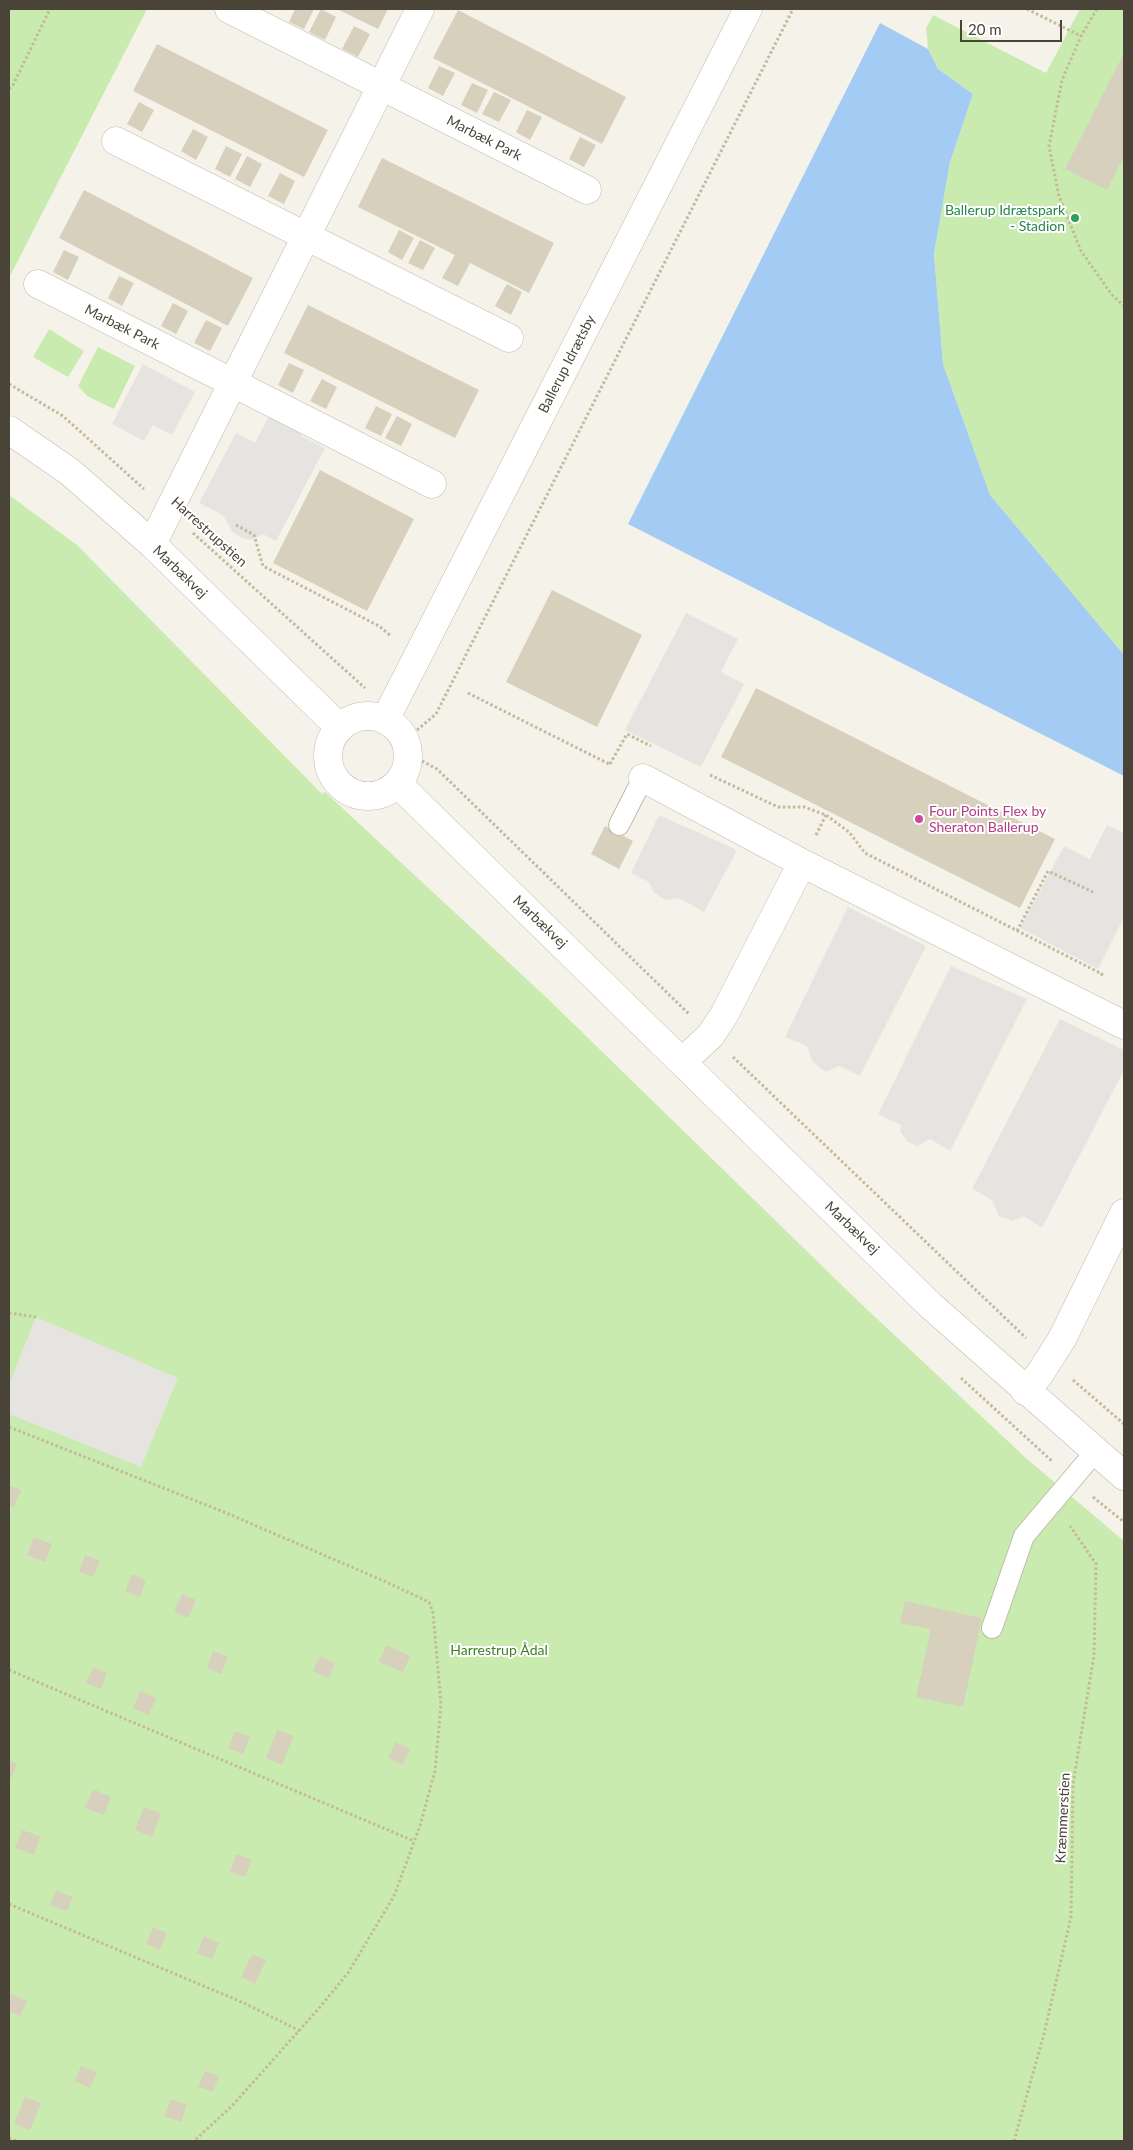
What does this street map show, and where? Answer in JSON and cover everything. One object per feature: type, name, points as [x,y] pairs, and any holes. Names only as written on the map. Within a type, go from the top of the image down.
[{"type":"street","name":"Marbæk Park","points":[[229,9],[587,190]]},
{"type":"street","points":[[152,544],[420,9]]},
{"type":"street","name":"Ballerup Idrætsby","points":[[363,721],[748,9]]},
{"type":"street","points":[[116,141],[509,338]]},
{"type":"street","name":"Marbæk Park","points":[[38,284],[432,484]]},
{"type":"street","name":"Marbækvej","points":[[9,430],[70,472],[152,544],[363,721]]},
{"type":"street","points":[[363,721],[397,728],[407,746],[407,770],[398,784],[387,792],[374,797],[357,795],[342,787],[332,774],[328,758],[331,742],[363,721]]},
{"type":"street","points":[[643,778],[802,863],[1124,1025]]},
{"type":"street","name":"Marbækvej","points":[[398,784],[930,1305],[1025,1391],[1124,1476]]},
{"type":"street","points":[[682,1061],[711,1035],[724,1015],[802,863]]},
{"type":"street","points":[[1025,1391],[1049,1360],[1066,1331],[1124,1213]]},
{"type":"lane","points":[[619,825],[643,778]]},
{"type":"lane","points":[[992,1628],[1024,1536],[1095,1452]]},
{"type":"path","points":[[9,89],[13,85],[50,9]]},
{"type":"path","points":[[793,9],[436,714],[407,746],[437,769],[1049,1360],[1124,1424]]},
{"type":"path","points":[[1027,9],[1080,36]]},
{"type":"path","points":[[1097,9],[1080,36],[1062,80],[1049,146],[1058,196],[1081,251],[1112,295],[1124,306]]},
{"type":"path","name":"Harrestrupstien","points":[[9,384],[63,416],[365,688],[363,721]]},
{"type":"path","points":[[236,525],[254,534],[263,566],[379,626],[393,638]]},
{"type":"path","points":[[468,693],[618,768],[625,779],[643,778]]},
{"type":"path","points":[[610,764],[627,734],[657,750]]},
{"type":"path","points":[[701,771],[778,807],[804,807],[826,815],[849,832],[865,853],[1102,974],[1099,980]]},
{"type":"path","points":[[1017,931],[1048,871],[1093,892]]},
{"type":"path","points":[[9,1313],[36,1317]]},
{"type":"path","points":[[9,1427],[233,1516],[429,1602],[433,1613],[442,1704],[436,1771],[420,1826],[394,1896],[348,1973],[300,2031],[232,2106],[194,2141]]},
{"type":"path","name":"Kræmmerstien","points":[[1014,2141],[1044,2034],[1070,1917],[1073,1784],[1094,1655],[1096,1564],[1053,1503]]},
{"type":"path","points":[[9,1670],[414,1840]]},
{"type":"path","points":[[9,1904],[244,2003],[300,2031]]},
{"type":"path","points":[[9,2138],[16,2141]]},
{"type":"green space","points":[[9,9],[147,9],[9,278]]},
{"type":"green space","points":[[1080,9],[1124,9],[1124,655],[990,495],[943,364],[934,254],[950,162],[973,94],[938,69],[928,49],[926,28],[933,15],[1046,73]]},
{"type":"green space","points":[[49,329],[84,351],[68,377],[33,357]]},
{"type":"green space","points":[[98,347],[135,366],[114,409],[87,396],[78,386]]},
{"type":"green space","name":"Harrestrup Ådal","points":[[9,495],[77,545],[322,794],[325,792],[547,998],[857,1300],[1027,1459],[1124,1541],[1124,2141],[9,2141]]},
{"type":"shaded area","points":[[143,364],[195,392],[172,435],[153,425],[144,441],[112,424]]},
{"type":"shaded area","points":[[270,414],[303,431],[301,436],[325,448],[276,541],[263,534],[251,540],[232,532],[223,515],[199,503],[236,433],[255,443]]},
{"type":"shaded area","points":[[686,613],[738,639],[721,672],[744,684],[701,767],[625,730]]},
{"type":"shaded area","points":[[659,815],[737,850],[704,912],[679,898],[666,900],[654,893],[649,882],[631,873]]},
{"type":"shaded area","points":[[1107,825],[1124,833],[1124,917],[1098,969],[1020,928],[1064,846],[1090,859]]},
{"type":"shaded area","points":[[848,907],[926,946],[860,1076],[839,1066],[826,1072],[813,1062],[807,1046],[785,1037]]},
{"type":"shaded area","points":[[951,966],[1027,999],[950,1151],[930,1139],[917,1146],[907,1141],[900,1131],[901,1125],[878,1114]]},
{"type":"shaded area","points":[[1060,1019],[1124,1050],[1124,1070],[1042,1228],[1024,1216],[1013,1221],[999,1216],[992,1200],[972,1189]]},
{"type":"shaded area","points":[[36,1317],[178,1378],[141,1467],[9,1414],[9,1384]]},
{"type":"water","points":[[880,23],[928,49],[938,69],[973,94],[950,162],[934,254],[943,364],[990,495],[1124,655],[1124,776],[628,524]]},
{"type":"building","points":[[295,9],[314,9],[304,29],[289,22]]},
{"type":"building","points":[[321,9],[336,17],[325,40],[309,32]]},
{"type":"building","points":[[337,9],[388,9],[378,29]]},
{"type":"building","points":[[458,10],[626,97],[602,144],[433,58]]},
{"type":"building","points":[[354,26],[370,34],[358,57],[342,49]]},
{"type":"building","points":[[157,44],[328,130],[304,177],[133,91]]},
{"type":"building","points":[[1124,53],[1124,156],[1107,190],[1065,169]]},
{"type":"building","points":[[439,66],[455,73],[443,96],[428,88]]},
{"type":"building","points":[[472,83],[488,90],[477,113],[461,105]]},
{"type":"building","points":[[494,92],[511,100],[499,122],[482,114]]},
{"type":"building","points":[[139,102],[154,110],[142,132],[127,124]]},
{"type":"building","points":[[527,110],[542,117],[530,140],[516,132]]},
{"type":"building","points":[[193,129],[208,137],[196,160],[181,151]]},
{"type":"building","points":[[580,137],[596,145],[584,167],[569,159]]},
{"type":"building","points":[[226,146],[242,154],[230,177],[215,169]]},
{"type":"building","points":[[247,156],[262,164],[250,187],[235,179]]},
{"type":"building","points":[[382,158],[554,243],[529,293],[470,263],[458,286],[442,278],[455,255],[358,207]]},
{"type":"building","points":[[280,173],[295,181],[284,204],[268,196]]},
{"type":"building","points":[[84,190],[253,278],[228,326],[59,238]]},
{"type":"building","points":[[399,230],[414,238],[402,260],[388,252]]},
{"type":"building","points":[[420,240],[435,248],[423,270],[408,263]]},
{"type":"building","points":[[64,250],[79,257],[68,280],[53,272]]},
{"type":"building","points":[[119,276],[134,283],[122,306],[108,298]]},
{"type":"building","points":[[507,284],[522,292],[511,315],[495,306]]},
{"type":"building","points":[[173,303],[188,311],[176,334],[161,326]]},
{"type":"building","points":[[308,305],[479,390],[455,438],[284,353]]},
{"type":"building","points":[[206,320],[222,328],[210,351],[194,343]]},
{"type":"building","points":[[289,363],[304,370],[293,393],[278,385]]},
{"type":"building","points":[[322,379],[337,387],[326,409],[310,401]]},
{"type":"building","points":[[376,406],[392,414],[381,436],[365,428]]},
{"type":"building","points":[[397,416],[412,424],[401,446],[385,438]]},
{"type":"building","points":[[320,470],[414,519],[367,611],[273,563]]},
{"type":"building","points":[[552,590],[642,635],[597,727],[506,682]]},
{"type":"building","points":[[756,688],[1055,839],[1020,908],[721,757]]},
{"type":"building","points":[[605,826],[633,841],[619,869],[591,854]]},
{"type":"building","points":[[9,1485],[21,1490],[14,1507],[9,1505]]},
{"type":"building","points":[[34,1537],[52,1544],[45,1562],[27,1555]]},
{"type":"building","points":[[85,1555],[100,1561],[93,1577],[79,1572]]},
{"type":"building","points":[[132,1574],[146,1580],[140,1597],[125,1591]]},
{"type":"building","points":[[182,1594],[196,1600],[188,1618],[174,1612]]},
{"type":"building","points":[[905,1601],[982,1618],[963,1707],[916,1697],[931,1629],[900,1623]]},
{"type":"building","points":[[386,1645],[410,1656],[403,1672],[379,1662]]},
{"type":"building","points":[[213,1651],[228,1657],[221,1674],[207,1668]]},
{"type":"building","points":[[320,1656],[335,1663],[329,1678],[313,1671]]},
{"type":"building","points":[[93,1667],[107,1673],[101,1689],[86,1683]]},
{"type":"building","points":[[140,1691],[156,1698],[149,1715],[133,1708]]},
{"type":"building","points":[[277,1730],[294,1736],[282,1765],[266,1758]]},
{"type":"building","points":[[235,1731],[250,1737],[243,1754],[228,1748]]},
{"type":"building","points":[[396,1742],[410,1749],[402,1765],[388,1757]]},
{"type":"building","points":[[9,1760],[17,1764],[9,1783]]},
{"type":"building","points":[[93,1789],[111,1797],[104,1815],[85,1808]]},
{"type":"building","points":[[144,1807],[161,1813],[152,1837],[135,1830]]},
{"type":"building","points":[[22,1830],[40,1836],[34,1855],[15,1848]]},
{"type":"building","points":[[236,1854],[252,1860],[245,1877],[230,1872]]},
{"type":"building","points":[[56,1890],[73,1897],[67,1911],[50,1905]]},
{"type":"building","points":[[153,1927],[167,1933],[160,1950],[146,1944]]},
{"type":"building","points":[[204,1936],[219,1943],[212,1959],[197,1953]]},
{"type":"building","points":[[252,1954],[266,1960],[255,1984],[241,1977]]},
{"type":"building","points":[[11,1994],[27,2001],[20,2016],[9,2011]]},
{"type":"building","points":[[81,2066],[97,2072],[90,2088],[75,2081]]},
{"type":"building","points":[[205,2071],[219,2076],[213,2092],[198,2087]]},
{"type":"building","points":[[25,2097],[41,2103],[30,2130],[14,2124]]},
{"type":"building","points":[[171,2099],[187,2105],[181,2122],[164,2116]]},
{"type":"place","name":"Ballerup Idrætspark - Stadion","points":[[1075,218]]},
{"type":"place","name":"Four Points Flex by Sheraton Ballerup","points":[[919,819]]}]
